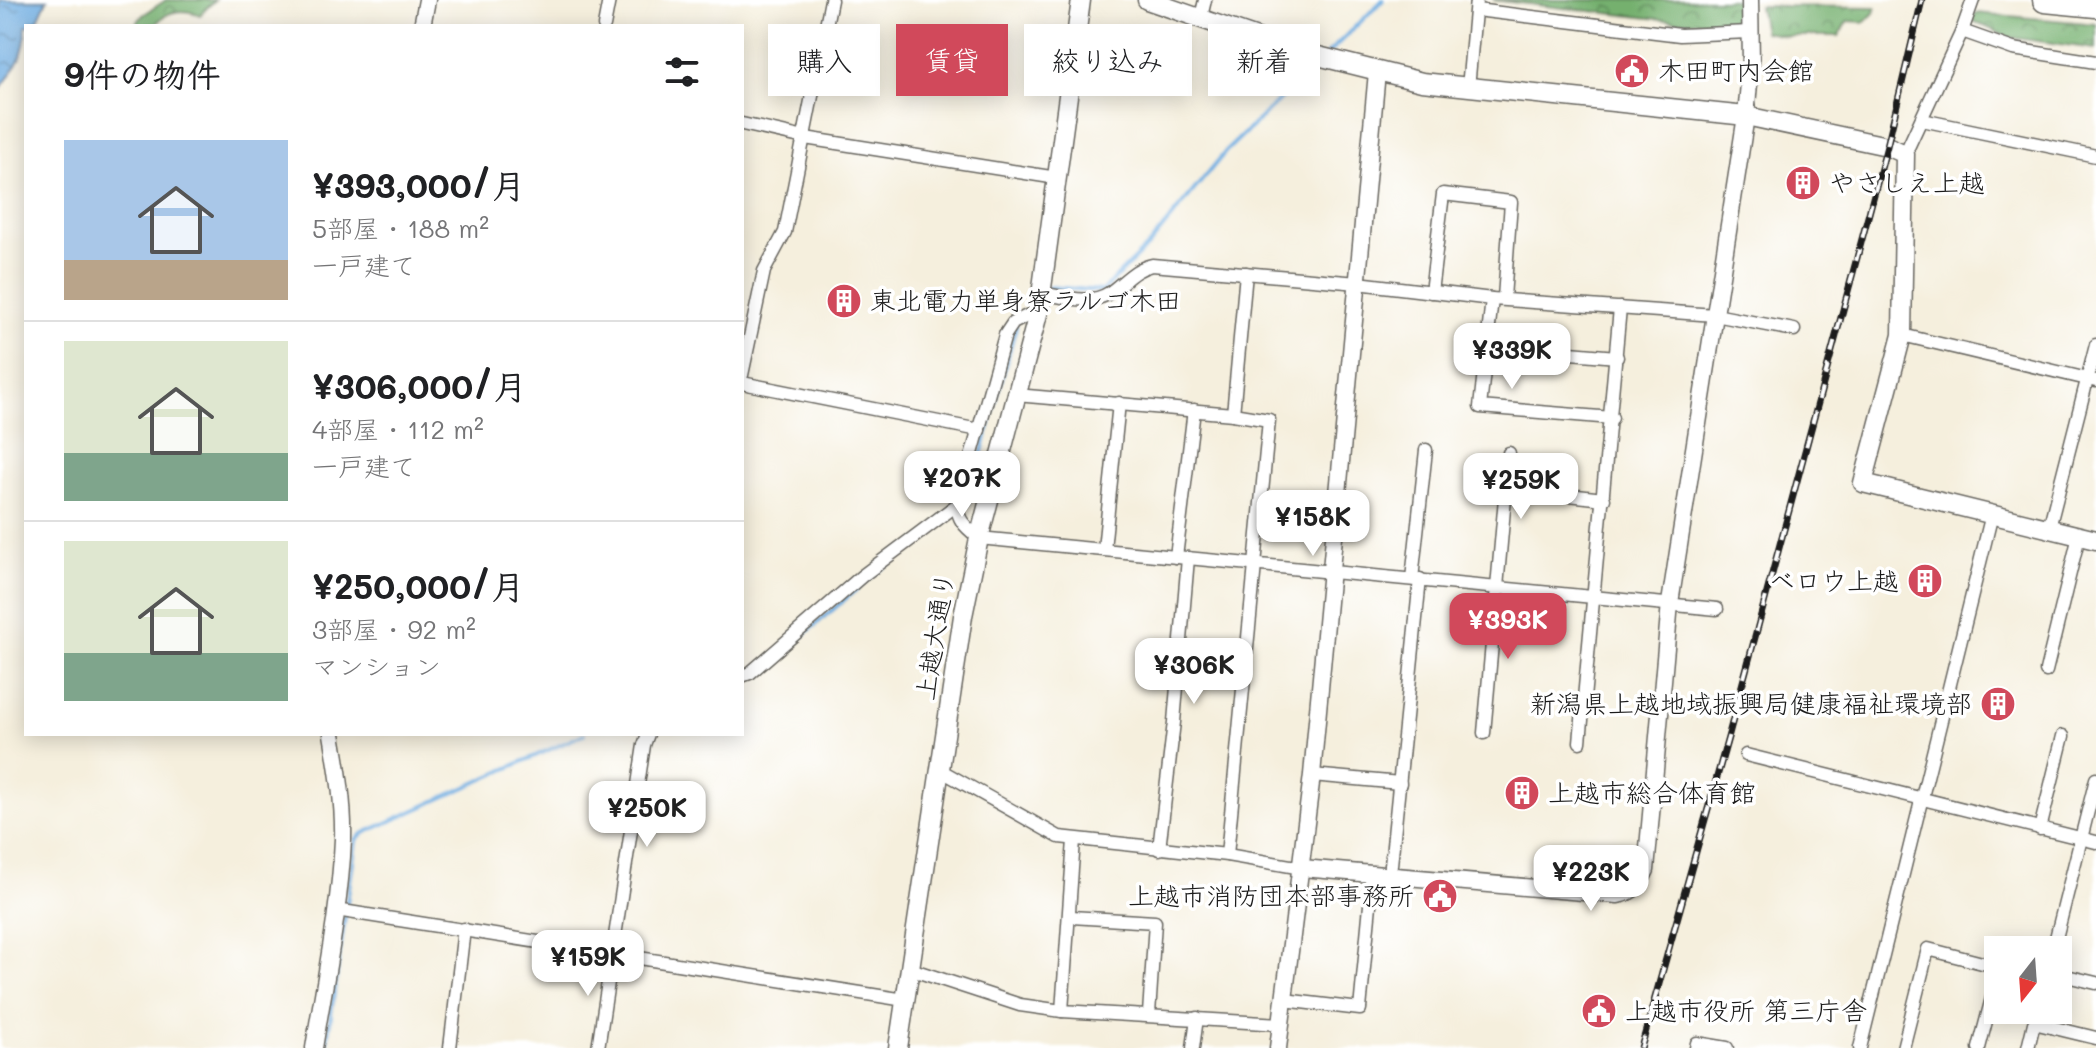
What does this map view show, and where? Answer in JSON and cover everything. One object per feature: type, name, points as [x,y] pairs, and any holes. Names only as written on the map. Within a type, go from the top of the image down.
[{"type":"highway","points":[[2045,0],[2096,5]]},
{"type":"main road","name":"上越大通り","points":[[898,1048],[963,616],[979,538],[1040,301],[1081,0]]},
{"type":"main road","points":[[1147,0],[1203,9],[1286,48],[1422,82],[1746,116],[1887,146],[1905,154],[1902,335],[1863,483],[2088,538]]},
{"type":"street","points":[[422,24],[427,0]]},
{"type":"street","points":[[604,24],[609,0]]},
{"type":"street","points":[[744,366],[764,271],[785,232],[831,0]]},
{"type":"street","points":[[940,770],[1034,825],[1059,837],[1074,840],[1227,855],[1302,868],[1381,875],[1618,895],[1636,889],[1646,870],[1670,603],[1746,116],[1751,62],[1750,0]]},
{"type":"street","points":[[1905,154],[1962,31],[1973,0]]},
{"type":"street","points":[[1468,88],[1476,5],[1680,35],[1750,32]]},
{"type":"street","points":[[1962,31],[2013,49],[2096,62]]},
{"type":"street","points":[[1278,1048],[1312,775],[1377,72]]},
{"type":"street","points":[[1922,120],[2096,156]]},
{"type":"street","points":[[744,124],[805,138],[1057,178]]},
{"type":"street","points":[[1431,292],[1443,194],[1511,202],[1480,407],[1612,418]]},
{"type":"street","points":[[1717,609],[979,538],[963,524],[957,514],[958,504],[1005,335],[1013,323],[1040,301],[1101,297],[1139,268],[1152,265],[1498,299],[1715,315],[1794,330]]},
{"type":"street","points":[[1233,414],[1246,273]]},
{"type":"street","points":[[1580,742],[1620,308]]},
{"type":"street","points":[[1902,335],[2092,380]]},
{"type":"street","points":[[2049,528],[2092,380],[2096,345]]},
{"type":"street","points":[[1488,346],[1617,357]]},
{"type":"street","points":[[744,383],[979,430]]},
{"type":"street","points":[[1016,395],[1194,410],[1269,420],[1227,855]]},
{"type":"street","points":[[1104,549],[1119,403]]},
{"type":"street","points":[[1159,849],[1174,722],[1182,558],[1194,410]]},
{"type":"street","points":[[1284,1000],[1360,1009],[1381,875],[1400,783],[1426,450]]},
{"type":"street","points":[[1484,733],[1509,453]]},
{"type":"street","points":[[1506,488],[1604,499]]},
{"type":"street","points":[[744,675],[862,576],[958,504]]},
{"type":"street","points":[[1860,1048],[1992,514]]},
{"type":"street","points":[[2046,671],[2088,538]]},
{"type":"street","points":[[314,1048],[336,910],[343,837],[340,785],[332,736]]},
{"type":"street","points":[[598,1048],[648,736]]},
{"type":"street","points":[[2040,829],[2063,736]]},
{"type":"street","points":[[1746,755],[2096,842]]},
{"type":"street","points":[[1312,775],[1400,783]]},
{"type":"street","points":[[2056,936],[2096,779]]},
{"type":"street","points":[[1062,1011],[1074,840]]},
{"type":"street","points":[[336,910],[905,1000]]},
{"type":"street","points":[[1071,917],[1155,922],[1149,1014]]},
{"type":"street","points":[[450,1048],[464,929]]},
{"type":"street","points":[[1903,1048],[1928,949],[1984,963]]},
{"type":"street","points":[[910,969],[1020,1005],[1062,1011],[1281,1024]]},
{"type":"street","points":[[2072,977],[2096,983]]},
{"type":"street","points":[[1193,1048],[1197,1018]]},
{"type":"street","points":[[2028,1048],[2034,1023],[2096,1038]]},
{"type":"street","points":[[1979,1048],[1985,1024]]},
{"type":"street","points":[[1696,1048],[1697,1043],[1727,1048]]},
{"type":"green space","points":[[166,0],[215,0],[200,15],[175,12],[156,24],[136,24],[143,15]]},
{"type":"green space","points":[[1493,0],[1742,1],[1735,22],[1676,21]]},
{"type":"green space","points":[[1759,6],[1876,7],[1865,22],[1847,21],[1839,36],[1786,36],[1764,32]]},
{"type":"green space","points":[[1976,13],[2096,24],[2096,49],[2008,37],[1971,20]]},
{"type":"water","points":[[0,0],[47,0],[36,24],[24,24],[22,53],[0,89]]},
{"type":"waterway","points":[[1327,54],[1383,0]]},
{"type":"waterway","points":[[1047,290],[1050,287],[1102,291],[1149,245],[1226,151],[1284,96]]},
{"type":"waterway","points":[[961,508],[968,503],[1016,326]]},
{"type":"waterway","points":[[778,657],[872,576],[942,523]]},
{"type":"waterway","points":[[326,1048],[356,840],[362,834],[580,736]]},
{"type":"railway","points":[[1641,1048],[1887,146],[1922,0]]},
{"type":"place","name":"木田町内会館","points":[[1632,71]]},
{"type":"place","name":"やさしえ上越","points":[[1803,183]]},
{"type":"place","name":"東北電力単身寮ラルゴ木田","points":[[844,301]]},
{"type":"place","name":"ベロウ上越","points":[[1925,581]]},
{"type":"place","name":"新潟県上越地域振興局健康福祉環境部","points":[[1998,704]]},
{"type":"place","name":"上越市総合体育館","points":[[1522,793]]},
{"type":"place","name":"上越市消防団本部事務所","points":[[1440,896]]},
{"type":"place","name":"上越市役所 第三庁舎","points":[[1599,1011]]}]
